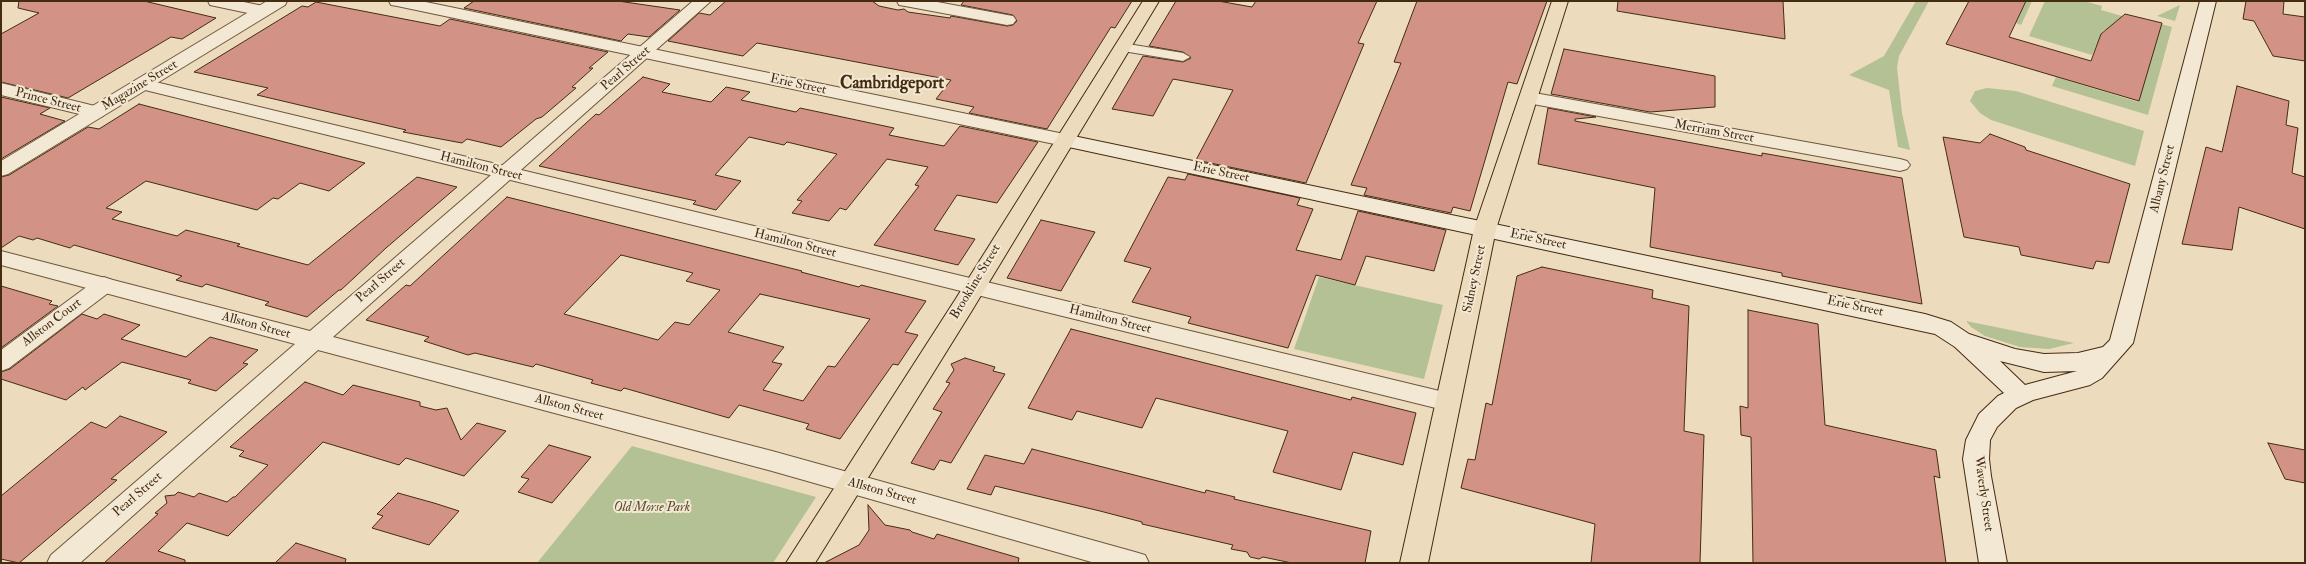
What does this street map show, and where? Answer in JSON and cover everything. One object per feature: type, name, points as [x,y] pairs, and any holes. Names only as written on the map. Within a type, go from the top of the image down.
[{"type":"main road","name":"Brookline Street","points":[[800,563],[1151,1]]},
{"type":"main road","name":"Sidney Street","points":[[1414,563],[1485,229],[1560,1]]},
{"type":"street","points":[[216,1],[262,11]]},
{"type":"street","name":"Magazine Street","points":[[1,170],[279,1]]},
{"type":"street","name":"Erie Street","points":[[397,1],[1919,320],[1936,325],[1958,337],[2021,395]]},
{"type":"street","name":"Pearl Street","points":[[61,563],[505,172],[645,53],[703,1]]},
{"type":"street","points":[[904,1],[1007,20]]},
{"type":"street","name":"Albany Street","points":[[2021,395],[2082,379],[2094,372],[2112,354],[2120,343],[2208,1]]},
{"type":"street","points":[[1122,47],[1183,57]]},
{"type":"street","name":"Hamilton Street","points":[[143,84],[1448,402]]},
{"type":"street","name":"Prince Street","points":[[1,89],[96,112]]},
{"type":"street","name":"Merriam Street","points":[[1528,98],[1900,165]]},
{"type":"street","name":"Allston Street","points":[[1,258],[849,483],[1118,561]]},
{"type":"street","name":"Allston Court","points":[[1,362],[104,285]]},
{"type":"street","points":[[1958,337],[2001,353],[2044,362],[2078,362],[2112,354]]},
{"type":"street","name":"Waverly Street","points":[[1993,563],[1978,476],[1976,452],[1978,440],[1992,416],[2007,402],[2021,395]]},
{"type":"green space","points":[[1916,1],[1929,1],[1899,56],[1897,67],[1902,113],[1910,150],[1898,147],[1889,90],[1849,75],[1884,56]]},
{"type":"green space","points":[[2026,1],[2032,1],[2021,25],[2016,23]]},
{"type":"green space","points":[[2045,1],[2084,1],[2102,6],[2101,10],[2129,18],[2103,31],[2092,55],[2029,36]]},
{"type":"green space","points":[[2180,5],[2175,21],[2157,16]]},
{"type":"green space","points":[[2161,24],[2172,27],[2148,115],[2052,86],[2056,77],[2138,102]]},
{"type":"green space","points":[[1987,88],[2016,91],[2144,131],[2135,166],[1991,120],[1980,113],[1970,101],[1975,91]]},
{"type":"green space","points":[[1319,277],[1443,305],[1424,379],[1294,349]]},
{"type":"green space","points":[[1966,321],[2074,343],[2049,349],[2020,347],[1985,336],[1971,327]]},
{"type":"green space","name":"Old Morse Park","points":[[632,446],[816,497],[773,563],[537,563]]},
{"type":"building","points":[[19,1],[144,1],[216,18],[182,39],[171,37],[68,98],[1,82],[1,34],[39,13],[18,8]]},
{"type":"building","points":[[474,1],[618,1],[680,10],[649,37],[628,34],[621,41],[464,8]]},
{"type":"building","points":[[726,1],[872,1],[879,6],[898,10],[904,9],[908,12],[950,18],[951,16],[1007,26],[1013,25],[1017,21],[1013,15],[961,5],[964,1],[1132,1],[1115,28],[1111,27],[1047,129],[969,113],[974,107],[936,99],[951,80],[757,43],[743,56],[668,41],[699,13],[710,15]]},
{"type":"building","points":[[1176,1],[1218,1],[1252,7],[1256,1],[1377,1],[1358,43],[1364,44],[1306,183],[1196,160],[1233,90],[1173,79],[1153,116],[1112,109],[1143,56],[1183,62],[1191,58],[1183,52],[1149,46]]},
{"type":"building","points":[[1417,1],[1547,1],[1517,84],[1508,82],[1470,211],[1453,207],[1451,213],[1364,195],[1367,188],[1351,185],[1401,63],[1394,62]]},
{"type":"building","points":[[1618,1],[1783,1],[1785,39],[1617,11]]},
{"type":"building","points":[[1969,1],[2026,1],[2009,37],[2091,61],[2101,34],[2125,14],[2162,23],[2139,101],[1946,44]]},
{"type":"building","points":[[2246,1],[2284,1],[2283,14],[2305,17],[2305,61],[2273,56],[2254,21],[2243,19]]},
{"type":"building","points":[[316,2],[440,26],[450,19],[608,52],[589,68],[593,68],[572,87],[576,88],[542,117],[536,119],[501,147],[467,139],[462,143],[403,132],[406,130],[257,95],[268,88],[194,72],[302,6],[308,7]]},
{"type":"building","points":[[1564,49],[1715,76],[1715,107],[1650,112],[1551,94]]},
{"type":"building","points":[[643,77],[670,84],[662,92],[711,102],[726,87],[750,92],[741,100],[796,112],[800,108],[894,128],[889,135],[944,146],[960,126],[1038,142],[997,203],[957,195],[934,230],[975,239],[958,265],[874,245],[919,186],[915,185],[928,167],[887,159],[846,210],[840,208],[829,221],[792,213],[802,201],[797,200],[837,154],[787,142],[784,145],[749,137],[715,175],[741,181],[716,210],[693,204],[696,201],[539,166],[596,114],[599,115]]},
{"type":"building","points":[[2237,86],[2289,101],[2286,125],[2298,128],[2292,173],[2305,177],[2305,229],[2239,207],[2232,250],[2182,244],[2206,147],[2222,152]]},
{"type":"building","points":[[1,97],[50,108],[40,114],[65,121],[1,159]]},
{"type":"building","points":[[139,104],[365,163],[329,191],[300,183],[278,199],[273,198],[257,210],[146,181],[106,208],[122,212],[112,219],[177,236],[186,230],[240,244],[237,246],[308,265],[417,177],[457,187],[386,248],[341,290],[339,290],[307,317],[265,305],[269,302],[206,284],[202,287],[176,280],[182,276],[74,245],[70,248],[37,238],[33,240],[19,236],[1,248],[1,177],[9,175],[88,127],[99,129]]},
{"type":"building","points":[[1548,108],[1596,117],[1575,119],[1575,121],[1762,156],[1762,153],[1902,178],[1922,304],[1782,276],[1782,273],[1650,247],[1655,188],[1538,164]]},
{"type":"building","points":[[1990,134],[2025,147],[2026,150],[2130,184],[2109,263],[2096,261],[2093,269],[2021,255],[2019,247],[1964,237],[1943,137],[1980,143]]},
{"type":"building","points":[[1188,174],[1300,198],[1297,205],[1313,209],[1296,250],[1341,260],[1358,211],[1446,230],[1434,271],[1366,256],[1355,285],[1316,275],[1288,348],[1188,323],[1191,317],[1132,302],[1151,268],[1124,261],[1168,177],[1185,180]]},
{"type":"building","points":[[507,197],[802,271],[801,272],[859,287],[861,285],[926,301],[905,332],[918,335],[898,365],[893,364],[840,439],[806,429],[809,424],[739,405],[729,418],[624,388],[621,391],[591,383],[593,380],[536,364],[533,367],[475,353],[468,355],[424,341],[429,337],[366,320],[406,285],[410,286]],"holes":[[[621,255],[693,273],[686,281],[720,290],[689,325],[675,322],[658,340],[564,314]],[[760,294],[870,319],[835,367],[828,366],[803,401],[763,390],[782,364],[772,362],[784,347],[728,332]]]},
{"type":"building","points":[[1041,220],[1095,232],[1061,291],[1007,278]]},
{"type":"building","points":[[1542,267],[1653,290],[1652,298],[1689,306],[1684,431],[1704,435],[1700,563],[1591,563],[1595,524],[1461,488],[1468,459],[1475,460],[1486,403],[1492,405],[1517,276]]},
{"type":"building","points":[[1,286],[52,301],[49,304],[58,306],[1,348]]},
{"type":"building","points":[[1748,310],[1818,324],[1825,425],[1936,450],[1940,478],[1934,476],[1946,563],[1753,563],[1751,437],[1741,435],[1740,406],[1748,408]]},
{"type":"building","points":[[82,314],[97,319],[104,314],[140,325],[121,339],[186,357],[210,337],[258,350],[243,363],[248,364],[216,391],[188,383],[191,380],[122,362],[85,390],[83,387],[66,400],[1,379],[1,372],[10,369]]},
{"type":"building","points":[[1071,329],[1351,400],[1352,397],[1416,413],[1403,465],[1353,452],[1341,490],[1273,472],[1288,431],[1156,398],[1142,428],[1077,411],[1072,420],[1028,408]]},
{"type":"building","points":[[965,358],[995,367],[993,371],[1005,374],[951,463],[940,460],[934,470],[911,463],[942,412],[933,409],[950,383],[946,382],[954,370],[951,364]]},
{"type":"building","points":[[305,382],[343,395],[353,385],[420,402],[420,406],[436,410],[447,408],[461,440],[477,423],[506,431],[464,476],[406,458],[399,465],[323,442],[228,536],[187,523],[158,551],[185,560],[185,563],[104,563],[158,514],[155,513],[167,503],[165,496],[175,495],[178,492],[194,497],[199,493],[227,502],[235,497],[268,465],[239,456],[244,451],[230,447]]},
{"type":"building","points":[[120,416],[167,432],[111,479],[117,480],[19,563],[1,559],[1,496],[91,422],[106,428]]},
{"type":"building","points":[[2268,443],[2305,450],[2305,483],[2285,479]]},
{"type":"building","points":[[549,445],[591,457],[552,503],[518,492],[529,479],[521,477]]},
{"type":"building","points":[[1032,449],[1205,493],[1206,490],[1235,497],[1234,499],[1371,531],[1365,563],[1292,563],[1263,557],[1259,559],[1250,557],[1247,552],[1231,549],[1233,545],[1142,524],[1142,522],[1100,511],[995,486],[991,495],[967,489],[985,455],[1024,464]]},
{"type":"building","points":[[398,493],[459,511],[429,545],[372,528],[383,516],[377,514]]},
{"type":"building","points":[[868,505],[885,525],[910,530],[934,539],[937,534],[1019,558],[1018,563],[824,563],[859,545],[869,530]]},
{"type":"building","points":[[296,543],[346,559],[345,563],[275,563]]},
{"type":"district","name":"Cambridgeport","points":[[892,84]]}]
